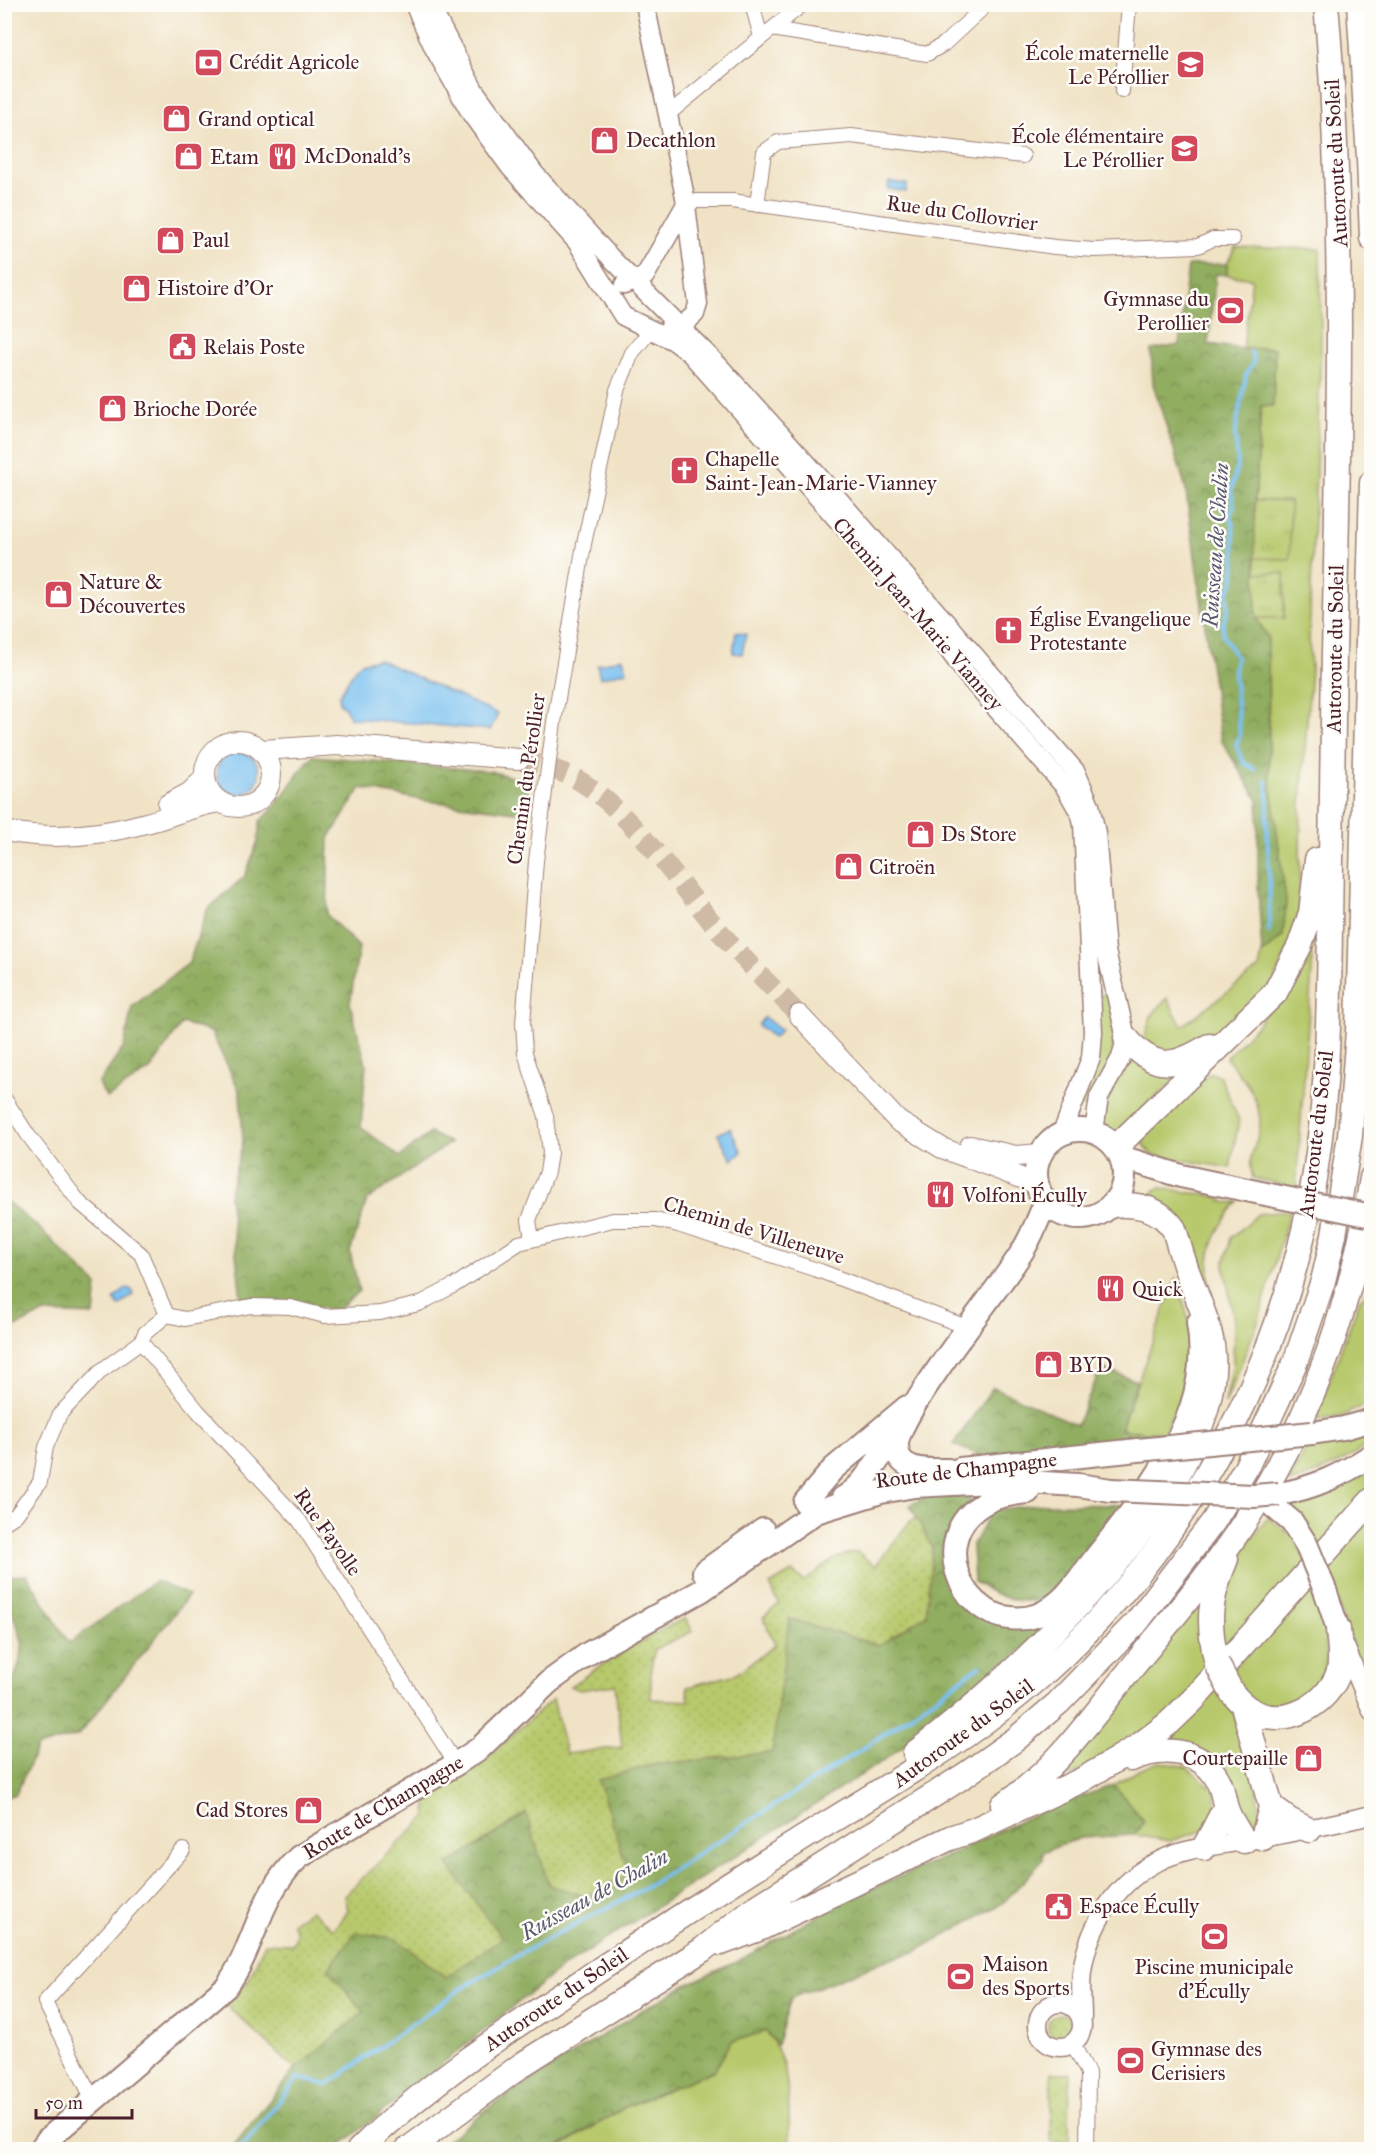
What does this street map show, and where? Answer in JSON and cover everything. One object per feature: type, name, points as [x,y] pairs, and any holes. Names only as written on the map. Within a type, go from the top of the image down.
[{"type":"highway","name":"Autoroute du Soleil","points":[[359,2150],[433,2084],[497,2037],[796,1842],[921,1767],[1005,1707],[1072,1646],[1116,1599],[1161,1543],[1203,1479],[1237,1418],[1286,1299],[1304,1232],[1316,1170],[1328,1031],[1340,459],[1340,247],[1326,4]]},
{"type":"highway","name":"Autoroute du Soleil","points":[[1359,4],[1369,158],[1371,238]]},
{"type":"highway","name":"Autoroute du Soleil","points":[[407,2150],[513,2071],[702,1950],[751,1911],[974,1769],[1016,1739],[1058,1703],[1136,1623],[1175,1576],[1213,1522],[1261,1439],[1295,1363],[1323,1281],[1334,1235],[1350,1136],[1358,1031],[1369,646],[1371,483]]},
{"type":"highway","points":[[1118,1152],[1275,993],[1300,945],[1311,913],[1319,846],[1326,702],[1335,645]]},
{"type":"highway","points":[[1126,1038],[1145,1057],[1168,1063],[1182,1062],[1240,1028]]},
{"type":"highway","points":[[702,1950],[760,1928],[950,1838],[1022,1793],[1053,1763],[1174,1616],[1236,1534],[1284,1454],[1301,1418],[1348,1292],[1364,1230],[1371,1178]]},
{"type":"highway","points":[[796,1842],[839,1803],[933,1739],[1042,1642],[1096,1586],[1150,1515],[1184,1461],[1205,1415],[1212,1380],[1212,1340],[1204,1311],[1189,1277],[1174,1229],[1161,1214],[1141,1206],[1112,1204]]},
{"type":"highway","points":[[1348,1292],[1371,1271]]},
{"type":"highway","points":[[1082,1780],[1137,1748],[1179,1714],[1371,1500]]},
{"type":"highway","points":[[1236,1534],[1221,1571],[1210,1608],[1210,1633],[1217,1664],[1238,1699],[1271,1807],[1289,1820],[1309,1830]]},
{"type":"highway","points":[[1238,1699],[1260,1715],[1283,1716],[1304,1711],[1319,1701],[1338,1672],[1341,1658],[1338,1629]]},
{"type":"highway","points":[[950,1838],[974,1830],[1143,1754],[1170,1750],[1188,1755],[1207,1766],[1218,1779],[1226,1808],[1253,1839],[1271,1807]]},
{"type":"highway","points":[[1204,1848],[1226,1808]]},
{"type":"main road","points":[[262,750],[271,773],[267,791],[253,804],[236,807],[221,802],[213,796],[205,778],[209,758],[224,744],[241,741],[262,750],[337,746],[519,759]]},
{"type":"main road","points":[[271,773],[307,747]]},
{"type":"main road","points":[[4,821],[40,825],[86,824],[135,817],[183,796],[205,778]]},
{"type":"main road","points":[[4,831],[37,836],[104,833],[147,823],[191,806],[221,802]]},
{"type":"main road","points":[[799,1015],[898,1121],[920,1136],[1048,1200],[1089,1217],[1112,1204],[1124,1180],[1118,1152]]},
{"type":"main road","points":[[850,1069],[911,1115],[944,1136],[991,1153],[1016,1156],[1041,1154]]},
{"type":"main road","points":[[948,1470],[921,1470],[911,1467],[898,1453],[896,1446],[900,1432],[923,1392],[1022,1253],[1048,1200],[1036,1172],[1041,1154],[1047,1145],[1062,1134],[1074,1130],[1094,1132],[1118,1152],[1181,1176],[1371,1216]]},
{"type":"main road","points":[[1111,1490],[1023,1492],[999,1497],[980,1506],[964,1521],[955,1545],[956,1574],[963,1589],[981,1607],[998,1615],[1024,1618],[1045,1612],[1068,1592],[1137,1503],[1185,1422],[1195,1395],[1200,1336],[1189,1277]]},
{"type":"main road","points":[[805,1502],[833,1469],[882,1431],[923,1392]]},
{"type":"main road","name":"Route de Champagne","points":[[40,2150],[48,2139],[226,1987],[238,1969],[264,1904],[288,1867],[299,1857],[456,1764],[488,1740],[549,1682],[805,1502],[837,1489],[864,1482],[948,1470],[1312,1433],[1344,1428],[1371,1420]]},
{"type":"main road","points":[[829,1507],[864,1482],[886,1445],[900,1432]]},
{"type":"main road","name":"Route de Champagne","points":[[607,1642],[701,1591],[741,1566],[805,1517],[829,1507],[914,1486],[970,1482],[1043,1482],[1111,1490],[1269,1499],[1340,1476],[1371,1455]]},
{"type":"main road","points":[[1269,1499],[1292,1522],[1306,1544],[1338,1629]]},
{"type":"street","name":"Chemin Jean-Marie Vianney","points":[[414,4],[431,26],[472,115],[510,166],[577,242],[623,316],[674,341],[690,353],[927,621],[967,675],[1056,775],[1081,815],[1093,1032],[1091,1058],[1062,1134]]},
{"type":"street","name":"Chemin Jean-Marie Vianney","points":[[429,4],[431,26]]},
{"type":"street","points":[[645,4],[686,204],[698,304],[695,314],[681,327],[671,326],[650,331]]},
{"type":"street","points":[[753,4],[766,33]]},
{"type":"street","points":[[668,115],[803,4]]},
{"type":"street","points":[[766,33],[927,54],[944,44],[987,4]]},
{"type":"street","points":[[1122,91],[1129,4]]},
{"type":"street","name":"Chemin Jean-Marie Vianney","points":[[440,46],[534,173],[634,281],[681,327],[849,509],[1067,758],[1090,805],[1101,868],[1106,951],[1126,1038]]},
{"type":"street","points":[[757,205],[764,152],[778,142],[851,136],[1023,156]]},
{"type":"street","name":"Rue du Collovrier","points":[[686,204],[697,201],[732,201],[1094,250],[1198,246],[1213,239],[1233,239]]},
{"type":"street","points":[[607,290],[645,276],[686,204]]},
{"type":"street","name":"Chemin du Pérollier","points":[[532,1239],[528,1220],[546,1172],[550,1153],[550,1134],[529,1071],[523,1023],[536,861],[554,722],[585,544],[617,390],[632,353],[650,331]]},
{"type":"street","points":[[992,701],[999,700],[1012,709],[1022,709]]},
{"type":"street","points":[[1094,1132],[1099,1098],[1121,1058],[1126,1038]]},
{"type":"street","points":[[4,1098],[28,1135],[80,1203],[141,1254],[167,1315],[145,1333],[141,1342],[102,1370],[60,1414],[46,1447],[40,1482],[16,1515],[4,1523]]},
{"type":"street","name":"Chemin de Villeneuve","points":[[167,1315],[185,1319],[251,1306],[290,1307],[325,1316],[380,1313],[419,1304],[454,1285],[519,1243],[613,1220],[655,1220],[820,1270],[969,1328]]},
{"type":"street","name":"Rue Fayolle","points":[[141,1342],[198,1411],[298,1520],[456,1764]]},
{"type":"street","points":[[1338,1629],[1371,1712]]},
{"type":"street","points":[[1081,1974],[1082,2030],[1073,2044],[1064,2047],[1050,2045],[1039,2032],[1038,2019],[1045,2009],[1062,2003],[1072,1994],[1099,1918],[1120,1889],[1142,1870],[1159,1860],[1204,1848],[1309,1830],[1371,1815]]},
{"type":"street","points":[[1309,1830],[1371,1825]]},
{"type":"street","points":[[93,2100],[45,2002],[183,1850]]},
{"type":"street","points":[[1062,2003],[1074,2007],[1082,2018]]},
{"type":"street","points":[[1073,2044],[1083,2060],[1088,2078],[1087,2150]]},
{"type":"green space","points":[[1235,247],[1320,249],[1321,350],[1309,638],[1311,669],[1301,802],[1299,912],[1289,947],[1272,984],[1244,1013],[1192,1051],[1155,1055],[1144,1040],[1151,1016],[1167,998],[1182,1026],[1259,968],[1262,954],[1283,936],[1269,771],[1268,637],[1256,618],[1284,618],[1284,573],[1256,573],[1255,558],[1289,558],[1290,501],[1255,501],[1261,406],[1273,406],[1275,348],[1243,349],[1252,279],[1227,275],[1227,264]]},
{"type":"green space","points":[[1227,264],[1227,275],[1216,274],[1208,344],[1243,349],[1275,348],[1273,406],[1261,406],[1255,501],[1256,618],[1268,637],[1269,771],[1286,901],[1283,936],[1262,954],[1258,888],[1258,800],[1221,740],[1185,485],[1153,384],[1151,350],[1179,345],[1188,265]]},
{"type":"green space","points":[[1255,501],[1290,501],[1290,559],[1255,558]]},
{"type":"green space","points":[[1256,573],[1284,573],[1284,618],[1256,618]]},
{"type":"green space","points":[[313,756],[490,771],[523,780],[534,802],[516,812],[427,801],[361,788],[329,838],[327,915],[359,947],[350,1004],[366,1064],[361,1127],[400,1157],[430,1133],[450,1143],[367,1200],[350,1252],[359,1291],[337,1310],[241,1297],[229,1195],[243,1142],[240,1092],[211,1032],[182,1023],[151,1069],[107,1098],[98,1084],[124,1047],[132,1007],[189,963],[207,910],[245,876],[258,841],[260,821],[275,806]]},
{"type":"green space","points":[[1311,938],[1312,969],[1296,1188],[1253,1178],[1251,1155],[1260,1124],[1257,1105],[1249,1088],[1226,1058],[1259,1023]]},
{"type":"green space","points":[[1107,991],[1115,1028],[1115,1044],[1089,1107],[1080,1106],[1097,999]]},
{"type":"green space","points":[[1135,1059],[1186,1068],[1117,1135],[1101,1127],[1104,1107],[1116,1082]]},
{"type":"green space","points":[[1211,1073],[1220,1076],[1239,1120],[1230,1168],[1152,1155],[1139,1138],[1200,1080]]},
{"type":"green space","points":[[1161,1188],[1218,1197],[1227,1203],[1238,1201],[1224,1220],[1210,1253],[1209,1283],[1219,1340],[1150,1198],[1155,1190]]},
{"type":"green space","points":[[5,1200],[39,1228],[97,1285],[94,1315],[44,1313],[5,1332]]},
{"type":"green space","points":[[1290,1211],[1258,1322],[1225,1404],[1233,1365],[1234,1320],[1224,1265],[1231,1238],[1258,1214]]},
{"type":"green space","points":[[1176,1278],[1191,1327],[1185,1390],[1163,1433],[1120,1430]]},
{"type":"green space","points":[[1371,1289],[1371,1402],[1340,1417],[1315,1420],[1360,1299]]},
{"type":"green space","points":[[1101,1368],[1137,1381],[1120,1430],[1163,1433],[1153,1440],[982,1456],[953,1445],[993,1387],[1077,1425]]},
{"type":"green space","points":[[1371,1430],[1371,1442],[1351,1455],[1322,1471],[1289,1483],[1307,1445]]},
{"type":"green space","points":[[1371,1467],[1371,1491],[1319,1552],[1309,1528],[1287,1507],[1292,1502],[1345,1486]]},
{"type":"green space","points":[[932,1493],[971,1499],[950,1540],[948,1578],[997,1622],[1044,1629],[975,1694],[880,1763],[560,1969],[336,2149],[230,2150],[295,2069],[364,2012],[328,1969],[356,1932],[396,1939],[446,1977],[448,1865],[527,1813],[629,1874],[598,1780],[651,1765],[772,1752],[789,1619],[879,1645],[932,1549],[910,1505]]},
{"type":"green space","points":[[1044,1504],[1124,1505],[1074,1569],[1047,1596],[1038,1600],[1019,1601],[1000,1596],[974,1582],[972,1546],[992,1510]]},
{"type":"green space","points":[[1371,1509],[1368,1675],[1365,1680],[1322,1561]]},
{"type":"green space","points":[[917,1518],[932,1549],[926,1615],[879,1645],[789,1619],[772,1752],[651,1765],[598,1780],[629,1874],[585,1896],[549,1885],[526,1813],[448,1865],[502,1938],[446,1977],[396,1939],[356,1932],[328,1969],[364,2012],[295,2069],[221,2000],[247,1983],[265,1943],[293,1944],[297,1933],[292,1923],[311,1910],[333,1930],[348,1911],[345,1895],[427,1816],[425,1798],[487,1757],[553,1699],[566,1754],[622,1747],[615,1685],[580,1690],[570,1686],[629,1647],[685,1618],[693,1631],[655,1649],[651,1667],[651,1699],[689,1701],[687,1687],[736,1674],[775,1645],[763,1617],[779,1604],[770,1585],[792,1572],[805,1581],[829,1562],[850,1553],[858,1552],[875,1566],[910,1521]]},
{"type":"green space","points":[[1268,1518],[1293,1536],[1306,1563],[1221,1655],[1222,1616],[1229,1581],[1244,1550]]},
{"type":"green space","points":[[27,1575],[69,1643],[155,1581],[189,1595],[79,1735],[37,1747],[16,1794],[5,1797],[5,1678],[14,1680],[22,1647],[8,1601],[6,1584],[8,1576]]},
{"type":"green space","points":[[1311,1582],[1325,1634],[1324,1688],[1302,1707],[1265,1708],[1243,1695],[1228,1674]]},
{"type":"green space","points":[[1204,1597],[1207,1673],[1173,1711],[1106,1762],[1050,1783],[1080,1751]]},
{"type":"green space","points":[[1217,1690],[1232,1708],[1257,1787],[1260,1820],[1249,1826],[1237,1815],[1230,1785],[1159,1739]]},
{"type":"green space","points":[[1159,1762],[1187,1767],[1216,1791],[1216,1815],[1205,1830],[1170,1841],[1134,1835],[1144,1821],[1114,1785],[1139,1770]]},
{"type":"green space","points":[[1114,1785],[1144,1822],[1134,1835],[1080,1838],[1043,1852],[1043,1860],[1003,1903],[914,1952],[886,1960],[791,1998],[777,2045],[766,2031],[731,2042],[715,2070],[625,2107],[556,2149],[435,2150],[492,2105],[686,1985],[738,1961],[848,1899],[941,1859],[1041,1811]]},
{"type":"green space","points":[[1060,2014],[1068,2018],[1072,2026],[1068,2034],[1060,2038],[1052,2034],[1048,2026],[1052,2018]]},
{"type":"green space","points":[[766,2031],[775,2044],[785,2072],[789,2102],[790,2149],[556,2150],[625,2107],[715,2070],[731,2042]]},
{"type":"green space","points":[[1051,2073],[1070,2073],[1069,2142],[1051,2142]]},
{"type":"water","points":[[889,182],[907,184],[906,192],[888,189]]},
{"type":"water","points":[[736,632],[746,634],[742,654],[733,653]]},
{"type":"water","points":[[623,658],[627,671],[600,678],[597,665]]},
{"type":"water","points":[[378,659],[498,714],[490,730],[351,718],[344,706],[340,704],[339,696],[361,663]]},
{"type":"water","points":[[238,752],[246,753],[253,758],[258,765],[258,781],[253,788],[246,793],[238,794],[230,793],[223,788],[218,781],[217,773],[218,765],[223,758],[230,753]]},
{"type":"water","points":[[764,1017],[781,1030],[774,1038],[758,1025]]},
{"type":"water","points":[[730,1128],[742,1152],[732,1160],[718,1134]]},
{"type":"water","points":[[127,1288],[132,1290],[133,1295],[119,1306],[114,1299]]},
{"type":"waterway","name":"Ruisseau de Chalin","points":[[1251,352],[1254,361],[1246,375],[1235,434],[1238,462],[1231,492],[1234,506],[1229,516],[1233,524],[1235,560],[1233,583],[1227,593],[1228,609],[1223,623],[1223,635],[1236,657],[1234,672],[1240,736],[1236,745],[1244,763],[1255,769]]},
{"type":"waterway","name":"Ruisseau de Chalin","points":[[1266,781],[1270,890],[1269,931]]},
{"type":"waterway","name":"Ruisseau de Chalin","points":[[240,2150],[298,2078],[327,2085],[461,1989],[534,1946],[645,1888],[861,1750],[980,1666]]},
{"type":"tunnel","points":[[519,759],[576,779],[620,813],[656,852],[730,943],[799,1015]]},
{"type":"place","name":"Crédit Agricole","points":[[208,62]]},
{"type":"place","name":"École maternelle Le Pérollier","points":[[1190,65]]},
{"type":"place","name":"Grand optical","points":[[177,119]]},
{"type":"place","name":"Decathlon","points":[[605,140]]},
{"type":"place","name":"École élémentaire Le Pérollier","points":[[1185,148]]},
{"type":"place","name":"McDonald's","points":[[283,156]]},
{"type":"place","name":"Etam","points":[[189,157]]},
{"type":"place","name":"Paul","points":[[171,240]]},
{"type":"place","name":"Histoire d'Or","points":[[136,288]]},
{"type":"place","name":"Gymnase du Perollier","points":[[1230,311]]},
{"type":"place","name":"Relais Poste","points":[[182,347]]},
{"type":"place","name":"Brioche Dorée","points":[[112,409]]},
{"type":"place","name":"Chapelle Saint-Jean-Marie-Vianney","points":[[684,471]]},
{"type":"place","name":"Nature & Découvertes","points":[[58,594]]},
{"type":"place","name":"Église Evangelique Protestante","points":[[1008,631]]},
{"type":"place","name":"Ds Store","points":[[920,834]]},
{"type":"place","name":"Citroën","points":[[848,867]]},
{"type":"place","name":"Volfoni Écully","points":[[941,1195]]},
{"type":"place","name":"Quick","points":[[1111,1289]]},
{"type":"place","name":"BYD","points":[[1048,1365]]},
{"type":"place","name":"Courtepaille","points":[[1309,1758]]},
{"type":"place","name":"Cad Stores","points":[[309,1810]]},
{"type":"place","name":"Espace Écully","points":[[1058,1906]]},
{"type":"place","name":"Piscine municipale d'Écully","points":[[1214,1936]]},
{"type":"place","name":"Maison des Sports","points":[[961,1976]]},
{"type":"place","name":"Gymnase des Cerisiers","points":[[1130,2061]]}]
